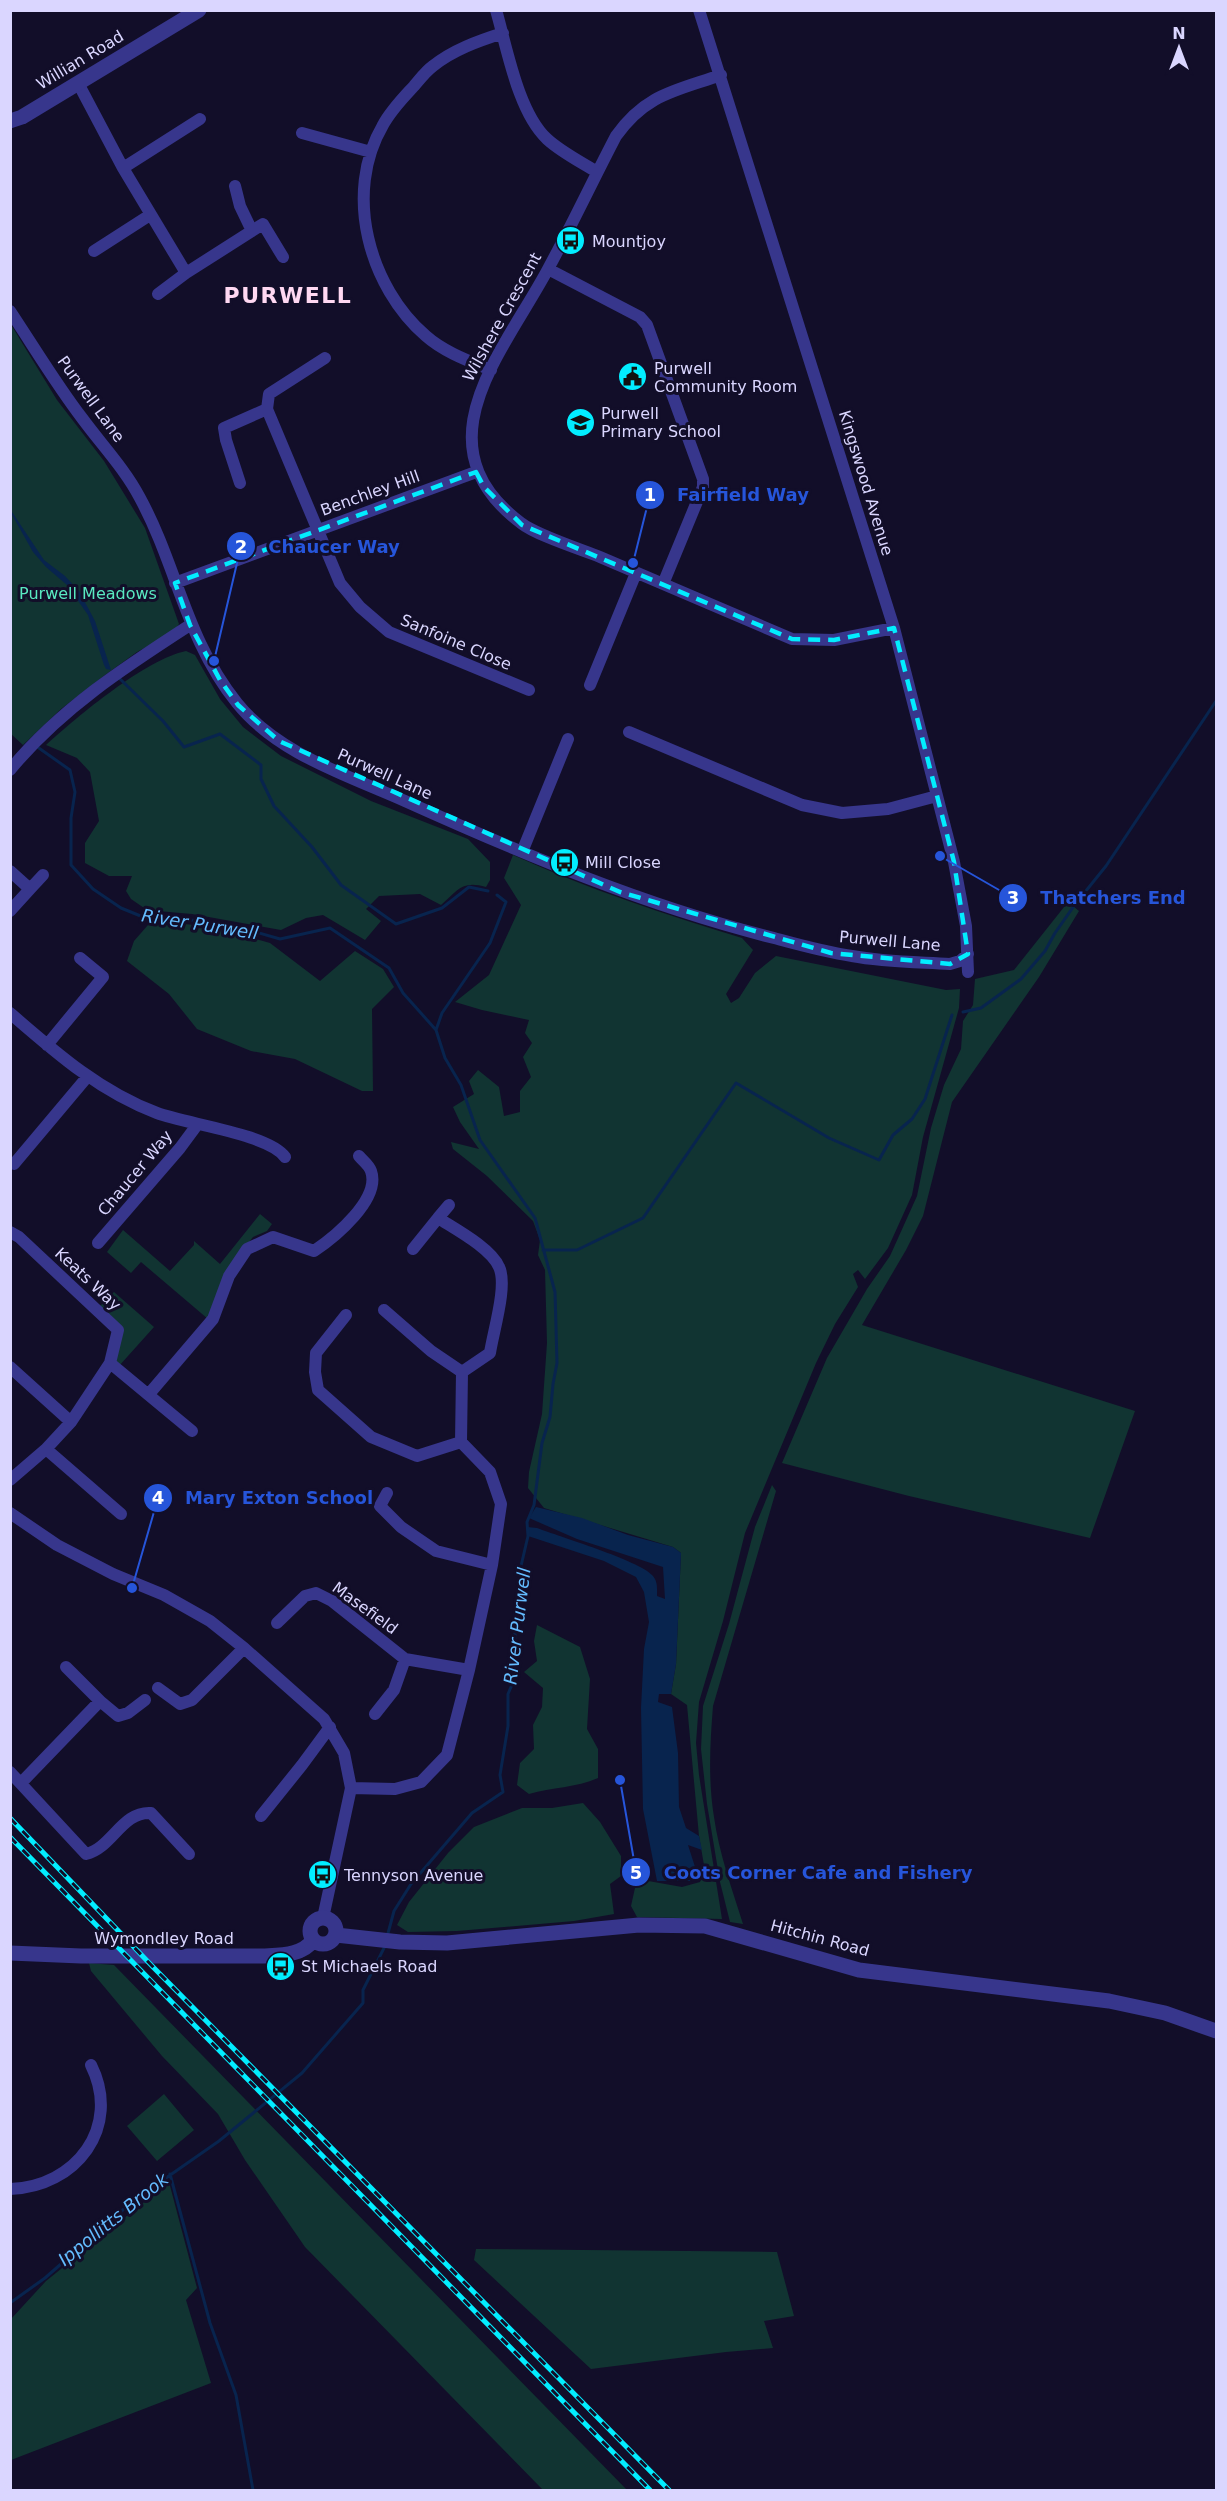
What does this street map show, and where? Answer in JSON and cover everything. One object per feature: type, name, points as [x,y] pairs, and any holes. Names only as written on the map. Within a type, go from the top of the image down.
[{"type":"street","name":"Willian Road","points":[[10,122],[199,10]]},
{"type":"street","points":[[496,10],[520,94],[533,123],[547,140],[597,172]]},
{"type":"street","name":"Kingswood Avenue","points":[[699,10],[894,628],[963,909],[968,972]]},
{"type":"street","points":[[491,370],[458,356],[427,337],[405,314],[388,289],[372,256],[365,223],[365,188],[371,152],[382,126],[396,105],[433,66],[468,45],[503,33]]},
{"type":"street","name":"Wilshere Crescent","points":[[721,75],[657,97],[627,121],[616,136],[548,269],[478,396],[472,423],[476,472],[484,487],[522,525],[792,639],[834,640],[894,628]]},
{"type":"street","points":[[78,83],[123,168],[186,273]]},
{"type":"street","points":[[123,168],[200,119]]},
{"type":"street","points":[[303,133],[371,152]]},
{"type":"street","points":[[235,186],[240,206],[252,231]]},
{"type":"street","points":[[94,251],[150,215]]},
{"type":"street","points":[[158,294],[186,273],[263,224],[283,257]]},
{"type":"street","points":[[548,269],[640,317],[647,325],[703,479],[703,487],[663,584]]},
{"type":"street","name":"Purwell Lane","points":[[10,311],[58,385],[140,497],[190,625],[209,663],[238,705],[279,741],[348,776],[522,852],[620,892],[732,928],[855,957],[950,964],[960,961],[968,954]]},
{"type":"street","points":[[240,483],[224,428],[267,409],[269,394],[325,358]]},
{"type":"street","name":"Sanfoine Close","points":[[267,409],[340,583],[360,607],[389,632],[529,690]]},
{"type":"street","name":"Benchley Hill","points":[[175,583],[476,472]]},
{"type":"street","points":[[590,685],[636,573]]},
{"type":"street","points":[[10,770],[34,743],[107,680],[190,625]]},
{"type":"street","points":[[628,732],[802,805],[842,813],[888,809],[937,796]]},
{"type":"street","points":[[522,852],[568,739]]},
{"type":"street","points":[[10,871],[30,889]]},
{"type":"street","points":[[10,911],[43,876]]},
{"type":"street","points":[[47,1045],[103,977],[80,958]]},
{"type":"street","name":"Chaucer Way","points":[[10,1013],[88,1076],[140,1106],[197,1125],[257,1139],[282,1152],[285,1157]]},
{"type":"street","points":[[14,1164],[88,1076]]},
{"type":"street","name":"Chaucer Way","points":[[98,1242],[180,1148],[197,1125]]},
{"type":"street","points":[[149,1395],[213,1319],[229,1276],[247,1249],[273,1237],[314,1251],[333,1238],[352,1218],[371,1192],[373,1179],[370,1169],[359,1156]]},
{"type":"street","points":[[413,1249],[449,1205]]},
{"type":"street","points":[[438,1218],[488,1253],[500,1267],[502,1285],[490,1353],[462,1372]]},
{"type":"street","name":"Keats Way","points":[[10,1232],[20,1237],[118,1330],[110,1363],[71,1422],[46,1449],[10,1480]]},
{"type":"street","points":[[384,1310],[431,1351],[462,1372]]},
{"type":"street","points":[[346,1315],[316,1353],[315,1372],[318,1390],[371,1437],[417,1456],[461,1442]]},
{"type":"street","points":[[110,1363],[192,1431]]},
{"type":"street","points":[[10,1367],[71,1422]]},
{"type":"street","points":[[351,1788],[394,1789],[421,1782],[447,1755],[469,1670],[492,1565],[501,1504],[490,1472],[461,1442],[462,1372]]},
{"type":"street","points":[[46,1449],[121,1514]]},
{"type":"street","points":[[387,1493],[380,1506],[402,1527],[436,1551],[492,1565]]},
{"type":"street","points":[[10,1514],[57,1545],[113,1574],[172,1599],[210,1622],[244,1648],[324,1719],[344,1753],[351,1788],[324,1918]]},
{"type":"street","name":"Masefield","points":[[277,1623],[305,1596],[316,1593],[332,1601],[405,1659],[469,1670]]},
{"type":"street","points":[[158,1688],[180,1704],[192,1700],[244,1648]]},
{"type":"street","points":[[375,1714],[393,1690],[405,1659]]},
{"type":"street","points":[[66,1667],[118,1716],[128,1713],[145,1700]]},
{"type":"street","points":[[21,1783],[100,1701]]},
{"type":"street","points":[[261,1816],[330,1727]]},
{"type":"street","points":[[10,1772],[86,1854],[96,1852],[133,1816],[142,1812],[151,1813],[189,1854]]},
{"type":"street","points":[[324,1918],[331,1920],[335,1925],[336,1935],[327,1944],[320,1944],[313,1940],[310,1933],[312,1925],[324,1918]]},
{"type":"street","name":"Hitchin Road","points":[[336,1935],[400,1942],[447,1943],[639,1925],[705,1926],[859,1970],[1109,2001],[1165,2013],[1216,2031]]},
{"type":"street","name":"Wymondley Road","points":[[10,1953],[81,1956],[265,1956],[292,1953],[308,1946],[313,1940]]},
{"type":"street","points":[[10,2189],[29,2188],[49,2182],[69,2169],[86,2151],[97,2131],[102,2096],[91,2065]]},
{"type":"highlighted area","points":[[476,472],[484,487],[522,525],[792,639],[834,640],[894,628],[954,862],[968,954],[950,964],[831,953],[620,892],[279,741],[238,705],[220,680],[190,625],[175,583]]},
{"type":"green space","name":"Purwell Meadows","points":[[10,323],[57,400],[104,461],[145,528],[179,624],[174,632],[137,652],[61,709],[23,745],[10,733]]},
{"type":"green space","points":[[186,651],[195,655],[220,699],[243,727],[281,756],[371,801],[468,839],[490,862],[490,880],[486,887],[471,885],[461,888],[441,905],[420,894],[379,896],[366,909],[381,921],[365,940],[323,915],[306,918],[281,930],[192,914],[147,910],[131,899],[126,891],[132,876],[109,876],[85,863],[85,843],[99,821],[90,772],[77,758],[46,745],[113,690],[152,665]]},
{"type":"green space","points":[[513,855],[626,900],[742,938],[753,950],[726,994],[731,1003],[739,998],[755,973],[776,956],[946,990],[960,989],[959,1008],[923,1137],[912,1195],[888,1248],[865,1279],[858,1270],[853,1274],[858,1287],[835,1324],[816,1363],[745,1533],[723,1621],[699,1702],[696,1743],[699,1775],[722,1919],[637,1917],[631,1906],[637,1879],[682,1887],[700,1882],[705,1871],[699,1836],[687,1705],[671,1694],[676,1664],[681,1553],[673,1547],[544,1508],[528,1488],[529,1472],[542,1414],[547,1343],[545,1270],[538,1255],[540,1240],[533,1221],[487,1176],[453,1149],[451,1142],[479,1149],[460,1122],[453,1107],[474,1094],[469,1081],[478,1070],[499,1087],[504,1116],[520,1112],[520,1091],[531,1077],[523,1057],[532,1043],[525,1033],[529,1020],[455,1002],[489,975],[521,905],[504,878]]},
{"type":"green space","points":[[1068,902],[1079,911],[1039,977],[952,1102],[923,1216],[862,1325],[1135,1411],[1090,1538],[909,1496],[782,1463],[827,1358],[867,1289],[890,1256],[917,1196],[931,1128],[944,1085],[961,1049],[963,1021],[973,1005],[975,979],[1014,970]]},
{"type":"green space","points":[[177,923],[217,928],[270,943],[320,981],[355,951],[383,969],[394,987],[372,1009],[373,1091],[362,1091],[295,1059],[251,1051],[197,1029],[169,994],[127,961],[134,941],[148,925]]},
{"type":"green space","points":[[260,1214],[272,1224],[267,1231],[253,1237],[225,1273],[208,1319],[141,1262],[131,1273],[107,1252],[123,1230],[170,1271],[194,1245],[194,1241],[220,1264]]},
{"type":"green space","points":[[114,1292],[154,1327],[119,1366],[115,1363],[122,1329],[99,1307]]},
{"type":"green space","points":[[772,1485],[776,1491],[713,1706],[710,1748],[712,1803],[716,1830],[743,1924],[730,1922],[720,1882],[707,1804],[701,1749],[703,1706],[729,1624],[755,1527]]},
{"type":"green space","points":[[537,1625],[580,1647],[590,1679],[587,1729],[598,1749],[598,1778],[581,1784],[529,1794],[517,1785],[520,1763],[534,1749],[533,1725],[542,1707],[543,1688],[524,1672],[537,1661],[534,1641]]},
{"type":"green space","points":[[583,1803],[600,1822],[621,1856],[621,1876],[610,1884],[614,1914],[574,1921],[457,1931],[408,1932],[397,1925],[409,1902],[448,1853],[474,1827],[522,1808],[552,1808]]},
{"type":"green space","points":[[89,1963],[114,1965],[627,2490],[543,2490],[305,2247],[245,2160],[218,2114],[162,2056],[91,1971]]},
{"type":"green space","points":[[164,2094],[194,2130],[157,2161],[127,2126]]},
{"type":"green space","points":[[169,2182],[197,2288],[186,2300],[211,2383],[11,2460],[11,2319],[46,2281]]},
{"type":"green space","points":[[476,2249],[777,2252],[794,2316],[764,2321],[773,2348],[591,2369],[474,2260]]},
{"type":"water","points":[[10,509],[44,560],[65,576],[79,591],[95,621],[111,670],[106,669],[104,665],[88,615],[67,585],[33,552]]},
{"type":"water","points":[[536,1507],[582,1518],[628,1535],[673,1547],[681,1553],[676,1664],[671,1694],[659,1694],[658,1702],[672,1707],[678,1753],[679,1807],[686,1828],[699,1836],[702,1850],[688,1845],[696,1870],[690,1881],[657,1881],[643,1809],[641,1708],[644,1649],[649,1622],[644,1592],[636,1577],[604,1561],[528,1536],[527,1527],[537,1528],[598,1549],[644,1569],[655,1580],[657,1596],[665,1599],[663,1567],[577,1539],[529,1518]]},
{"type":"waterway","name":"River Purwell","points":[[117,676],[163,721],[184,747],[220,734],[261,765],[261,779],[274,806],[312,847],[341,885],[396,924],[442,908],[469,887],[488,891]]},
{"type":"waterway","points":[[1081,897],[1106,866],[1216,701]]},
{"type":"waterway","name":"River Purwell","points":[[36,746],[70,770],[75,792],[71,818],[71,865],[93,889],[121,908],[148,919],[184,919],[235,926],[280,939],[330,928],[389,968],[403,993],[436,1030],[445,1058],[461,1085],[480,1140],[535,1218],[555,1292],[557,1363],[550,1417],[542,1443],[534,1505],[527,1522],[528,1536],[521,1566],[522,1600],[515,1611],[515,1648],[511,1661],[514,1680],[508,1694],[508,1726],[500,1775],[503,1792],[472,1813],[411,1884],[394,1911],[387,1937]]},
{"type":"waterway","name":"River Purwell","points":[[436,1030],[442,1013],[490,943],[506,902],[497,895]]},
{"type":"waterway","points":[[963,1012],[981,1008],[1021,979],[1045,951],[1076,903]]},
{"type":"waterway","points":[[543,1250],[577,1250],[643,1218],[736,1083],[829,1138],[879,1160],[893,1135],[912,1119],[925,1099],[952,1015]]},
{"type":"waterway","name":"Ippollitts Brook","points":[[10,2303],[45,2278],[133,2201],[219,2141],[302,2073],[363,2003],[363,1990],[385,1946]]},
{"type":"waterway","points":[[170,2174],[210,2323],[236,2395],[253,2490]]},
{"type":"railway","points":[[10,1818],[154,1968],[669,2490]]},
{"type":"railway","points":[[10,1837],[650,2490]]},
{"type":"place","name":"Mountjoy","points":[[571,241]]},
{"type":"place","name":"Purwell Community Room","points":[[633,377]]},
{"type":"place","name":"Purwell Primary School","points":[[580,422]]},
{"type":"place","name":"Fairfield Way","points":[[633,563]]},
{"type":"place","name":"Chaucer Way","points":[[214,661]]},
{"type":"place","name":"Thatchers End","points":[[940,856]]},
{"type":"place","name":"Mill Close","points":[[564,862]]},
{"type":"place","name":"Mary Exton School","points":[[132,1588]]},
{"type":"place","name":"Coots Corner Cafe and Fishery","points":[[620,1780]]},
{"type":"place","name":"Tennyson Avenue","points":[[323,1875]]},
{"type":"place","name":"St Michaels Road","points":[[280,1966]]},
{"type":"district","name":"PURWELL","points":[[288,295]]}]
